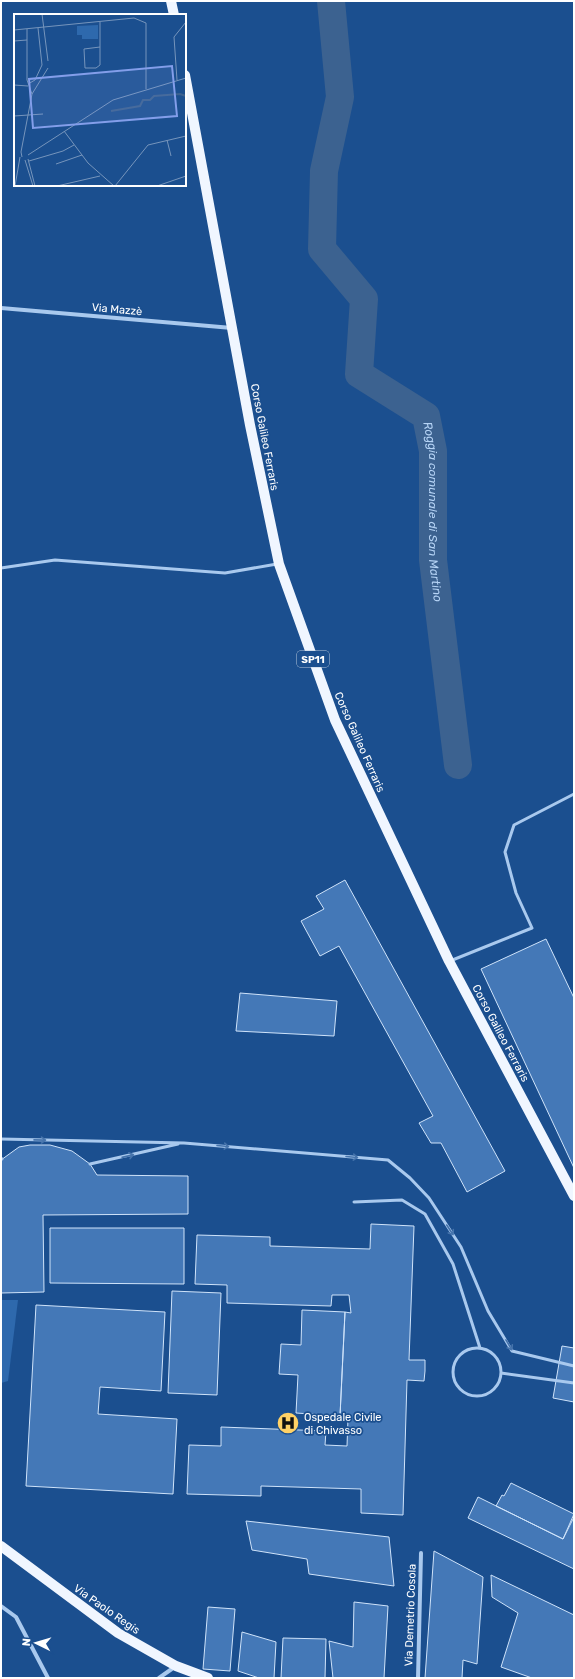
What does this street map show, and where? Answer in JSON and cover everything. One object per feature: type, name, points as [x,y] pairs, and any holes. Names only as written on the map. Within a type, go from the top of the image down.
[{"type":"main road","points":[[171,1],[174,14]]},
{"type":"main road","name":"Corso Galileo Ferraris","points":[[186,80],[250,425],[279,564],[335,720],[449,961],[574,1196]]},
{"type":"main road","name":"Via Paolo Regis","points":[[1,1546],[118,1633],[176,1666],[208,1678]]},
{"type":"street","name":"Via Mazzè","points":[[1,308],[232,328]]},
{"type":"street","name":"Via Demetrio Cosola","points":[[418,1678],[421,1553]]},
{"type":"street","points":[[1,1606],[16,1617],[48,1678]]},
{"type":"street","points":[[159,1678],[176,1666]]},
{"type":"lane","points":[[1,568],[55,560],[225,573],[279,564]]},
{"type":"lane","points":[[449,961],[532,928],[516,893],[505,852],[514,825],[574,794]]},
{"type":"lane","points":[[1,1139],[184,1143],[388,1160],[410,1178],[429,1198],[461,1247],[488,1311],[512,1351],[574,1366]]},
{"type":"lane","points":[[90,1164],[184,1143]]},
{"type":"lane","points":[[354,1202],[402,1200],[425,1214],[453,1264],[480,1348]]},
{"type":"lane","points":[[480,1348],[488,1350],[494,1355],[499,1361],[501,1373],[498,1384],[486,1394],[470,1395],[458,1386],[453,1372],[459,1357],[464,1351],[480,1348]]},
{"type":"lane","points":[[501,1373],[574,1383]]},
{"type":"shaded area","points":[[1,1300],[18,1300],[8,1381],[1,1383]]},
{"type":"building","points":[[345,880],[505,1171],[467,1192],[441,1143],[431,1143],[419,1123],[433,1116],[339,946],[320,956],[301,921],[324,909],[316,896]]},
{"type":"building","points":[[546,939],[574,998],[574,1168],[481,969]]},
{"type":"building","points":[[240,993],[337,1001],[334,1036],[236,1031]]},
{"type":"building","points":[[30,1145],[50,1145],[72,1151],[90,1164],[97,1175],[188,1176],[188,1214],[43,1215],[44,1292],[1,1293],[1,1160],[19,1147]]},
{"type":"building","points":[[371,1224],[414,1226],[409,1360],[425,1360],[425,1371],[424,1381],[407,1380],[403,1515],[361,1513],[361,1489],[261,1486],[261,1496],[187,1494],[189,1445],[221,1446],[221,1427],[326,1431],[325,1445],[347,1446],[348,1418],[340,1416],[345,1312],[351,1313],[349,1295],[332,1295],[331,1306],[227,1303],[227,1285],[195,1284],[197,1235],[270,1237],[270,1246],[370,1249]]},
{"type":"building","points":[[50,1228],[184,1228],[184,1284],[50,1283]]},
{"type":"building","points":[[172,1291],[221,1293],[217,1395],[168,1393]]},
{"type":"building","points":[[36,1305],[165,1312],[161,1391],[100,1387],[98,1414],[177,1419],[173,1494],[26,1486]]},
{"type":"building","points":[[302,1310],[345,1312],[340,1416],[296,1413],[298,1375],[279,1374],[281,1344],[301,1345]]},
{"type":"building","points":[[562,1346],[574,1348],[574,1402],[553,1398]]},
{"type":"building","points":[[511,1483],[574,1514],[563,1539],[496,1506],[502,1495],[504,1496]]},
{"type":"building","points":[[478,1497],[563,1539],[574,1517],[574,1569],[468,1518]]},
{"type":"building","points":[[246,1521],[389,1537],[394,1586],[309,1574],[307,1559],[252,1550]]},
{"type":"building","points":[[434,1551],[483,1577],[477,1664],[463,1660],[462,1678],[425,1678]]},
{"type":"building","points":[[491,1575],[574,1615],[574,1678],[532,1678],[501,1667],[518,1613],[492,1597]]},
{"type":"building","points":[[354,1602],[388,1606],[384,1678],[333,1678],[329,1641],[353,1647]]},
{"type":"building","points":[[208,1607],[235,1609],[230,1671],[203,1669]]},
{"type":"building","points":[[242,1632],[276,1642],[274,1678],[259,1678],[238,1671]]},
{"type":"building","points":[[283,1638],[326,1639],[325,1678],[281,1678]]},
{"type":"waterway","name":"Roggia comunale di San Martino","points":[[331,1],[340,97],[324,171],[322,249],[364,299],[359,374],[426,416],[433,451],[433,560],[458,765]]},
{"type":"place","name":"Ospedale Civile di Chivasso","points":[[288,1423]]}]
